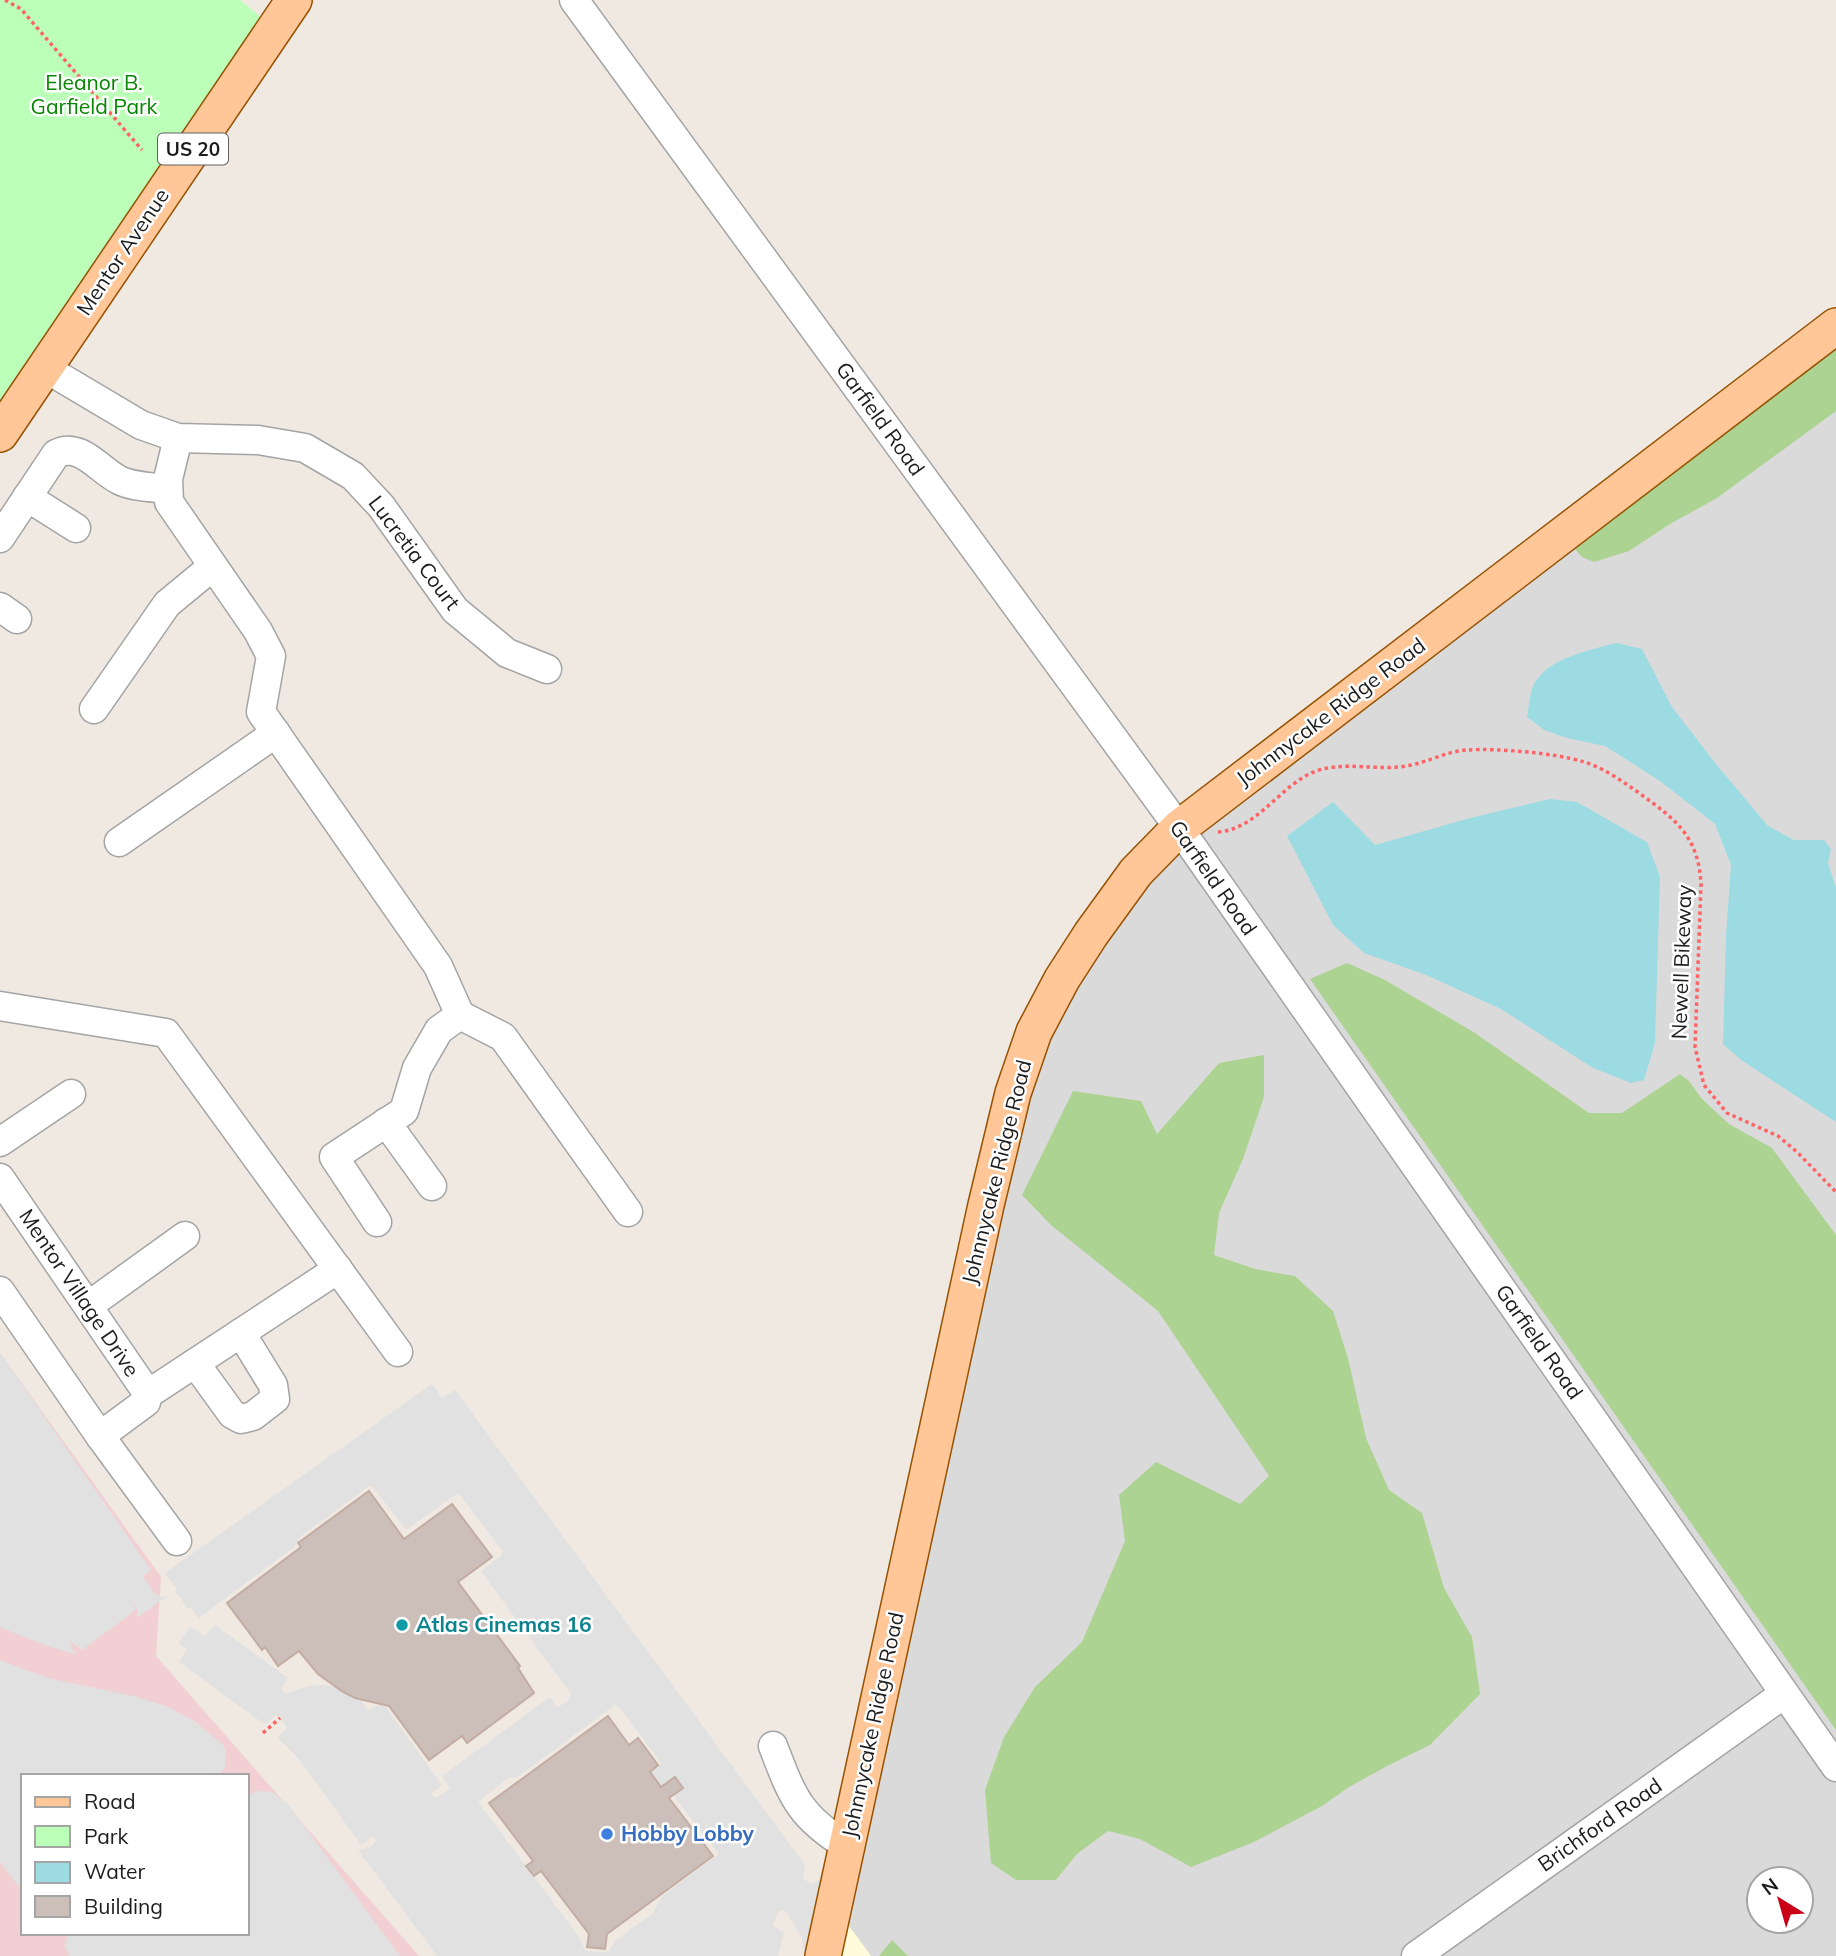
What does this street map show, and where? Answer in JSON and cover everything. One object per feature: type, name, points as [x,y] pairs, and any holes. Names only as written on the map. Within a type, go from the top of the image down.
[{"type":"main road","name":"Mentor Avenue","points":[[0,434],[294,0]]},
{"type":"main road","name":"Johnnycake Ridge Road","points":[[823,1956],[1013,1093],[1034,1032],[1062,979],[1136,872],[1189,821],[1836,326]]},
{"type":"street","name":"Garfield Road","points":[[574,0],[1189,821],[1836,1767]]},
{"type":"street","name":"Lucretia Court","points":[[44,368],[141,425],[178,438],[258,440],[305,448],[353,476],[382,506],[456,610],[507,653],[547,669]]},
{"type":"street","points":[[178,438],[167,479],[169,502],[258,631],[271,656],[261,712],[438,966],[460,1015],[503,1037],[628,1212]]},
{"type":"street","points":[[0,538],[56,454],[69,449],[86,456],[120,481],[168,489]]},
{"type":"street","points":[[27,497],[76,528]]},
{"type":"street","points":[[94,709],[167,604],[213,566]]},
{"type":"street","points":[[119,842],[276,733]]},
{"type":"street","points":[[0,1006],[166,1033],[398,1352]]},
{"type":"street","points":[[377,1222],[334,1157],[404,1111],[417,1069],[439,1030],[460,1015]]},
{"type":"street","points":[[0,1142],[71,1094]]},
{"type":"street","points":[[386,1122],[432,1186]]},
{"type":"street","name":"Mentor Village Drive","points":[[0,1178],[148,1394],[338,1269]]},
{"type":"street","points":[[88,1306],[185,1236]]},
{"type":"street","points":[[0,1291],[100,1436],[177,1541]]},
{"type":"street","points":[[195,1363],[232,1414],[241,1419],[253,1416],[275,1399],[273,1385],[241,1333]]},
{"type":"street","points":[[100,1436],[146,1402],[148,1394]]},
{"type":"street","name":"Brichford Road","points":[[1416,1956],[1784,1694]]},
{"type":"street","points":[[773,1746],[790,1790],[812,1821],[847,1846]]},
{"type":"path","points":[[5,0],[21,9],[142,150]]},
{"type":"path","name":"Newell Bikeway","points":[[1189,821],[1212,831],[1226,831],[1248,821],[1313,773],[1328,768],[1374,769],[1407,766],[1466,750],[1555,756],[1598,766],[1674,819],[1692,845],[1698,860],[1701,885],[1695,1047],[1704,1085],[1727,1113],[1778,1136],[1836,1192]]},
{"type":"path","points":[[263,1732],[280,1718]]},
{"type":"shaded area","points":[[1836,326],[1836,1767],[1179,828]]},
{"type":"shaded area","points":[[1180,843],[1836,1782],[1836,1956],[871,1956],[849,1926],[1012,1150],[1047,1030],[1111,923]]},
{"type":"shaded area","points":[[0,1353],[161,1577],[156,1656],[419,1956],[0,1956]]},
{"type":"shaded area","points":[[0,1353],[151,1570],[143,1576],[155,1594],[168,1596],[137,1618],[137,1609],[129,1599],[136,1610],[82,1650],[70,1641],[72,1650],[77,1655],[0,1627]]},
{"type":"shaded area","points":[[432,1384],[442,1398],[455,1390],[805,1865],[803,1879],[813,1884],[825,1876],[804,1953],[802,1938],[786,1912],[781,1910],[777,1913],[773,1926],[784,1932],[778,1956],[437,1956],[358,1850],[371,1847],[376,1841],[374,1837],[361,1845],[299,1759],[278,1738],[287,1727],[277,1715],[264,1724],[179,1662],[187,1649],[178,1643],[190,1627],[205,1636],[215,1625],[288,1678],[281,1688],[285,1694],[309,1686],[325,1685],[358,1698],[369,1710],[384,1705],[442,1785],[431,1794],[436,1798],[450,1789],[442,1776],[550,1697],[557,1707],[569,1701],[571,1694],[481,1571],[501,1556],[503,1551],[458,1493],[406,1530],[373,1487],[369,1486],[300,1537],[293,1548],[199,1618],[191,1608],[188,1609],[165,1573]],"holes":[[[615,1705],[661,1763],[650,1772],[661,1787],[675,1777],[683,1788],[673,1795],[719,1854],[662,1896],[653,1913],[615,1941],[608,1952],[586,1951],[576,1933],[478,1802],[510,1777],[516,1778]]]},
{"type":"shaded area","points":[[0,1660],[48,1678],[137,1697],[168,1707],[196,1722],[223,1745],[226,1752],[225,1767],[220,1774],[21,1774],[21,1889],[0,1862]]},
{"type":"shaded area","points":[[255,1791],[272,1792],[287,1803],[400,1956],[69,1956],[65,1946],[68,1935],[248,1935],[248,1797]]},
{"type":"shaded area","points":[[849,1926],[871,1956],[841,1956]]},
{"type":"green space","name":"Eleanor B. Garfield Park","points":[[0,0],[240,0],[261,17],[0,400]]},
{"type":"green space","points":[[1836,337],[1836,411],[1717,498],[1629,551],[1594,562],[1582,557],[1566,539]]},
{"type":"green space","points":[[1347,963],[1385,980],[1475,1033],[1589,1113],[1622,1113],[1680,1074],[1729,1124],[1772,1148],[1836,1235],[1836,1730],[1310,979]]},
{"type":"green space","points":[[1264,1055],[1264,1097],[1243,1159],[1219,1213],[1214,1255],[1255,1269],[1295,1276],[1333,1311],[1348,1358],[1366,1438],[1389,1490],[1422,1513],[1444,1588],[1472,1637],[1480,1694],[1430,1745],[1349,1787],[1322,1806],[1254,1842],[1191,1867],[1140,1839],[1108,1831],[1077,1854],[1056,1880],[1016,1880],[991,1863],[985,1790],[1004,1737],[1035,1687],[1082,1642],[1125,1541],[1119,1495],[1156,1462],[1240,1504],[1269,1476],[1158,1311],[1051,1225],[1022,1195],[1073,1091],[1141,1101],[1157,1134],[1219,1063]]},
{"type":"green space","points":[[892,1940],[908,1956],[879,1956]]},
{"type":"water","points":[[1617,643],[1642,649],[1672,707],[1768,826],[1794,840],[1824,840],[1831,849],[1828,863],[1836,888],[1836,1122],[1741,1060],[1723,1044],[1731,865],[1715,824],[1660,781],[1605,746],[1544,730],[1527,717],[1532,689],[1546,670],[1568,657]]},
{"type":"water","points":[[1550,799],[1577,802],[1647,842],[1660,877],[1655,1043],[1644,1080],[1631,1083],[1593,1068],[1501,1009],[1426,975],[1364,953],[1333,925],[1287,836],[1333,802],[1375,845]]},
{"type":"building","points":[[369,1491],[404,1539],[452,1504],[492,1557],[458,1582],[520,1666],[518,1668],[534,1693],[467,1743],[462,1736],[429,1760],[389,1706],[355,1698],[343,1692],[318,1674],[299,1651],[278,1666],[265,1647],[262,1650],[227,1603],[301,1547],[298,1543]]},
{"type":"building","points":[[608,1716],[629,1745],[638,1738],[658,1765],[650,1772],[661,1787],[675,1777],[683,1788],[669,1798],[713,1856],[607,1934],[605,1949],[587,1947],[589,1934],[541,1871],[534,1876],[526,1866],[533,1861],[489,1803]]},
{"type":"place","name":"Atlas Cinemas 16","points":[[402,1625]]},
{"type":"place","name":"Hobby Lobby","points":[[607,1834]]}]
